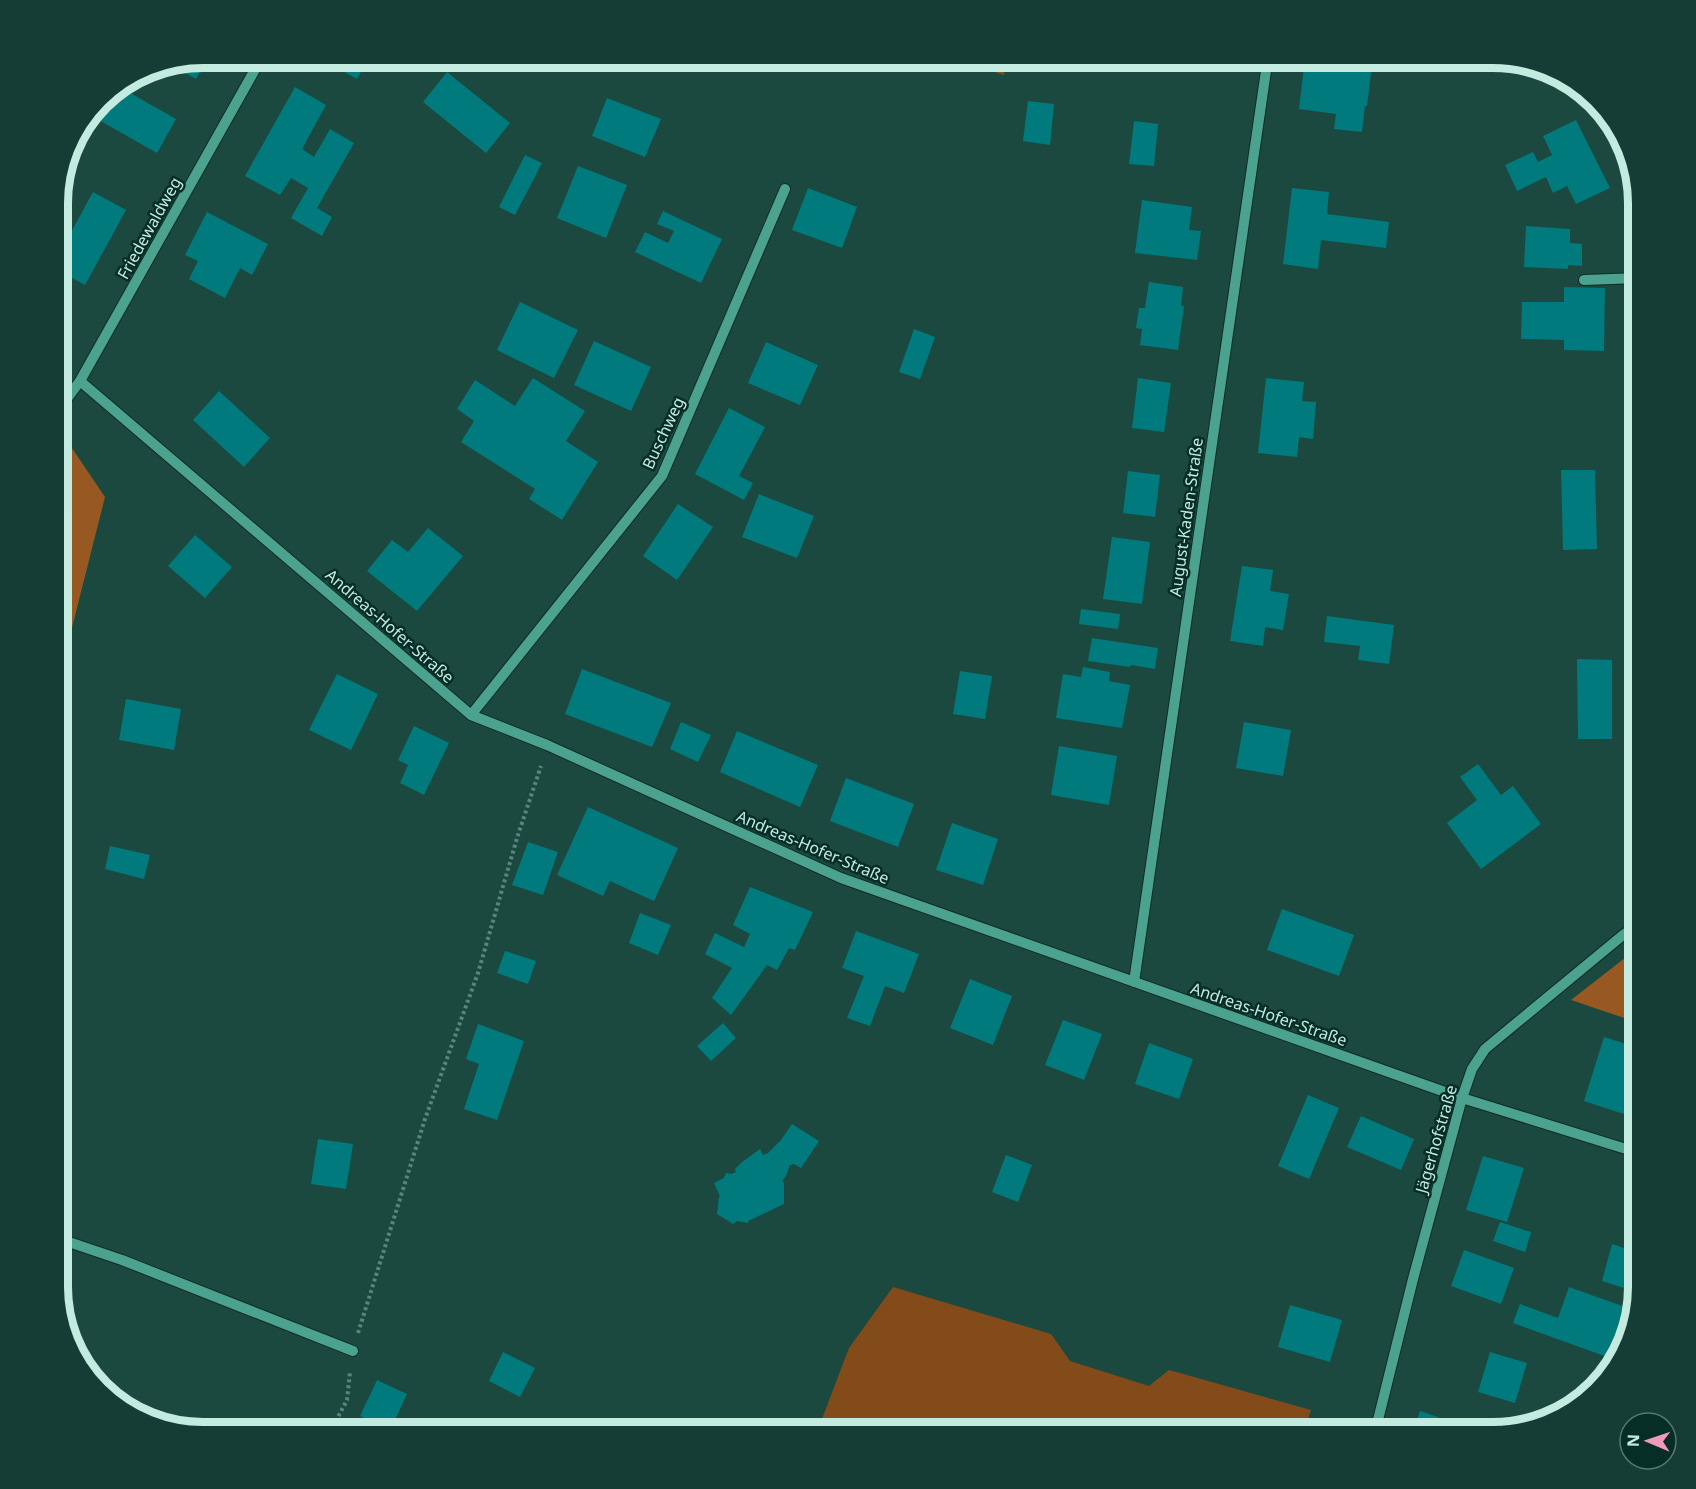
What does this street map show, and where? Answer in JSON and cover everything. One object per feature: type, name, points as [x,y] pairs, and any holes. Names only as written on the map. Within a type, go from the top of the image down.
[{"type":"street","name":"August-Kaden-Straße","points":[[1134,982],[1267,67]]},
{"type":"street","name":"Friedewaldweg","points":[[68,397],[80,381],[256,68]]},
{"type":"street","name":"Buschweg","points":[[471,715],[662,476],[785,189]]},
{"type":"street","points":[[1584,280],[1628,278]]},
{"type":"street","name":"Andreas-Hofer-Straße","points":[[80,381],[471,715],[547,745],[841,878],[1462,1098],[1628,1150]]},
{"type":"street","name":"Jägerhofstraße","points":[[1377,1422],[1413,1279],[1472,1069],[1485,1049],[1628,932]]},
{"type":"street","points":[[68,1242],[122,1260],[353,1351]]},
{"type":"path","points":[[335,1422],[346,1400],[353,1351],[376,1274],[425,1119],[478,973],[547,745]]},
{"type":"shaded area","points":[[980,67],[1004,67],[1004,75]]},
{"type":"shaded area","points":[[68,442],[105,497],[68,643]]},
{"type":"shaded area","points":[[1628,956],[1628,1019],[1571,1000]]},
{"type":"shaded area","points":[[893,1287],[1051,1334],[1070,1361],[1149,1386],[1169,1370],[1311,1410],[1307,1422],[821,1422],[849,1348]]},
{"type":"building","points":[[1126,67],[1164,67],[1164,72]]},
{"type":"building","points":[[1304,67],[1372,67],[1362,132],[1334,129],[1336,114],[1299,109]]},
{"type":"building","points":[[202,68],[196,79],[179,70]]},
{"type":"building","points":[[337,68],[363,68],[357,79]]},
{"type":"building","points":[[447,72],[510,123],[486,153],[423,102]]},
{"type":"building","points":[[295,87],[326,105],[302,149],[314,157],[330,129],[354,143],[317,208],[332,217],[322,236],[291,218],[308,188],[291,178],[280,195],[245,176]]},
{"type":"building","points":[[127,91],[176,119],[157,153],[96,119]]},
{"type":"building","points":[[607,98],[661,119],[645,157],[592,136]]},
{"type":"building","points":[[1028,101],[1054,104],[1050,145],[1023,141]]},
{"type":"building","points":[[1576,120],[1610,188],[1576,204],[1567,186],[1553,193],[1546,177],[1517,191],[1505,165],[1533,152],[1538,162],[1552,155],[1543,136]]},
{"type":"building","points":[[1134,121],[1158,124],[1154,166],[1129,164]]},
{"type":"building","points":[[525,155],[542,163],[515,215],[499,207]]},
{"type":"building","points":[[578,166],[627,185],[606,238],[557,218]]},
{"type":"building","points":[[808,188],[857,207],[842,248],[792,230]]},
{"type":"building","points":[[1292,188],[1329,192],[1327,214],[1389,222],[1386,248],[1321,240],[1318,269],[1283,264]]},
{"type":"building","points":[[93,192],[126,210],[85,285],[68,276],[68,238]]},
{"type":"building","points":[[1142,200],[1192,207],[1189,230],[1201,231],[1197,260],[1135,253]]},
{"type":"building","points":[[663,211],[722,239],[701,283],[635,252],[645,232],[668,243],[674,231],[657,224]]},
{"type":"building","points":[[207,212],[268,244],[252,275],[240,268],[225,298],[189,279],[198,261],[185,255]]},
{"type":"building","points":[[1526,226],[1570,229],[1570,243],[1582,244],[1582,266],[1568,265],[1568,269],[1524,267]]},
{"type":"building","points":[[1149,282],[1183,287],[1181,306],[1184,306],[1178,350],[1140,345],[1142,329],[1136,328],[1139,308],[1145,308]]},
{"type":"building","points":[[1564,287],[1605,288],[1604,351],[1564,350],[1564,340],[1521,339],[1522,302],[1564,302]]},
{"type":"building","points":[[520,302],[578,330],[554,378],[497,350]]},
{"type":"building","points":[[914,329],[935,337],[920,379],[899,372]]},
{"type":"building","points":[[594,341],[651,367],[631,411],[574,385]]},
{"type":"building","points":[[766,342],[818,365],[800,405],[748,383]]},
{"type":"building","points":[[533,378],[585,411],[566,441],[598,462],[562,520],[529,499],[535,489],[461,442],[474,421],[457,409],[475,380],[515,406]]},
{"type":"building","points":[[1138,378],[1171,383],[1164,432],[1132,428]]},
{"type":"building","points":[[1266,378],[1304,382],[1302,401],[1316,402],[1313,439],[1299,437],[1297,457],[1258,453]]},
{"type":"building","points":[[219,391],[270,438],[244,467],[193,420]]},
{"type":"building","points":[[729,408],[765,427],[739,476],[753,483],[744,500],[695,474]]},
{"type":"building","points":[[1561,470],[1595,470],[1597,549],[1563,550]]},
{"type":"building","points":[[1128,471],[1160,475],[1155,517],[1123,513]]},
{"type":"building","points":[[759,494],[814,516],[797,558],[742,537]]},
{"type":"building","points":[[678,504],[713,527],[677,580],[643,556]]},
{"type":"building","points":[[428,528],[463,556],[417,611],[367,571],[392,540],[408,552]]},
{"type":"building","points":[[195,535],[232,567],[205,598],[168,566]]},
{"type":"building","points":[[1112,537],[1150,542],[1142,604],[1103,599]]},
{"type":"building","points":[[1242,566],[1273,570],[1270,591],[1289,594],[1283,630],[1265,627],[1263,646],[1230,641]]},
{"type":"building","points":[[1081,609],[1120,614],[1118,629],[1079,624]]},
{"type":"building","points":[[1327,616],[1394,625],[1389,664],[1358,660],[1360,646],[1324,642]]},
{"type":"building","points":[[1092,638],[1158,648],[1155,669],[1088,661]]},
{"type":"building","points":[[1577,659],[1612,660],[1612,739],[1578,739]]},
{"type":"building","points":[[1083,667],[1110,672],[1109,681],[1130,685],[1122,728],[1056,718],[1063,674],[1081,677]]},
{"type":"building","points":[[582,669],[671,703],[652,747],[565,714]]},
{"type":"building","points":[[960,671],[992,676],[985,719],[953,714]]},
{"type":"building","points":[[337,674],[378,694],[351,750],[309,730]]},
{"type":"building","points":[[126,699],[181,709],[174,750],[119,740]]},
{"type":"building","points":[[681,722],[711,735],[698,762],[670,749]]},
{"type":"building","points":[[1244,722],[1291,730],[1283,776],[1236,768]]},
{"type":"building","points":[[414,726],[449,743],[424,795],[400,783],[408,765],[398,760]]},
{"type":"building","points":[[737,731],[818,765],[800,807],[720,772]]},
{"type":"building","points":[[1059,746],[1117,756],[1109,805],[1051,795]]},
{"type":"building","points":[[1478,764],[1501,795],[1513,786],[1541,824],[1481,869],[1447,823],[1477,800],[1460,777]]},
{"type":"building","points":[[846,778],[914,804],[898,847],[830,821]]},
{"type":"building","points":[[588,807],[678,848],[654,901],[610,881],[603,896],[557,875]]},
{"type":"building","points":[[952,823],[998,839],[983,885],[936,870]]},
{"type":"building","points":[[528,842],[558,852],[543,895],[512,885]]},
{"type":"building","points":[[110,846],[150,855],[144,879],[105,869]]},
{"type":"building","points":[[750,887],[813,912],[795,950],[789,948],[777,970],[767,965],[731,1015],[712,998],[732,968],[705,954],[715,933],[744,947],[750,934],[733,925]]},
{"type":"building","points":[[1282,909],[1354,935],[1339,976],[1267,950]]},
{"type":"building","points":[[640,913],[671,925],[658,955],[629,943]]},
{"type":"building","points":[[856,931],[919,954],[904,993],[885,986],[870,1026],[847,1018],[864,976],[842,968]]},
{"type":"building","points":[[505,951],[536,961],[528,984],[497,973]]},
{"type":"building","points":[[970,979],[1012,996],[993,1045],[950,1028]]},
{"type":"building","points":[[1063,1020],[1102,1034],[1084,1080],[1045,1065]]},
{"type":"building","points":[[723,1023],[736,1038],[711,1061],[697,1046]]},
{"type":"building","points":[[478,1024],[524,1041],[497,1120],[464,1109],[479,1064],[466,1059]]},
{"type":"building","points":[[1604,1037],[1628,1045],[1628,1115],[1584,1101]]},
{"type":"building","points":[[1149,1043],[1193,1059],[1179,1099],[1135,1084]]},
{"type":"building","points":[[1308,1095],[1339,1108],[1309,1179],[1278,1166]]},
{"type":"building","points":[[1361,1116],[1414,1139],[1401,1170],[1347,1147]]},
{"type":"building","points":[[792,1124],[819,1141],[801,1168],[794,1164],[790,1165],[782,1181],[784,1183],[784,1204],[748,1223],[737,1221],[733,1224],[717,1214],[720,1196],[714,1183],[724,1178],[726,1173],[736,1172],[735,1169],[742,1162],[760,1149],[763,1155],[768,1153]]},
{"type":"building","points":[[318,1139],[353,1144],[346,1189],[311,1184]]},
{"type":"building","points":[[1006,1155],[1032,1165],[1018,1202],[992,1192]]},
{"type":"building","points":[[1483,1156],[1524,1168],[1507,1222],[1466,1210]]},
{"type":"building","points":[[1500,1222],[1531,1232],[1525,1252],[1493,1241]]},
{"type":"building","points":[[1612,1244],[1628,1249],[1626,1263],[1628,1264],[1628,1289],[1602,1281]]},
{"type":"building","points":[[1464,1250],[1514,1268],[1501,1304],[1451,1286]]},
{"type":"building","points":[[1569,1287],[1627,1308],[1613,1349],[1608,1357],[1513,1323],[1520,1304],[1558,1318]]},
{"type":"building","points":[[1290,1305],[1342,1320],[1330,1362],[1278,1347]]},
{"type":"building","points":[[503,1352],[535,1368],[520,1397],[489,1381]]},
{"type":"building","points":[[1490,1352],[1527,1363],[1515,1403],[1478,1392]]},
{"type":"building","points":[[377,1380],[407,1394],[394,1422],[372,1422],[360,1416]]},
{"type":"building","points":[[1420,1411],[1452,1422],[1416,1422]]}]
